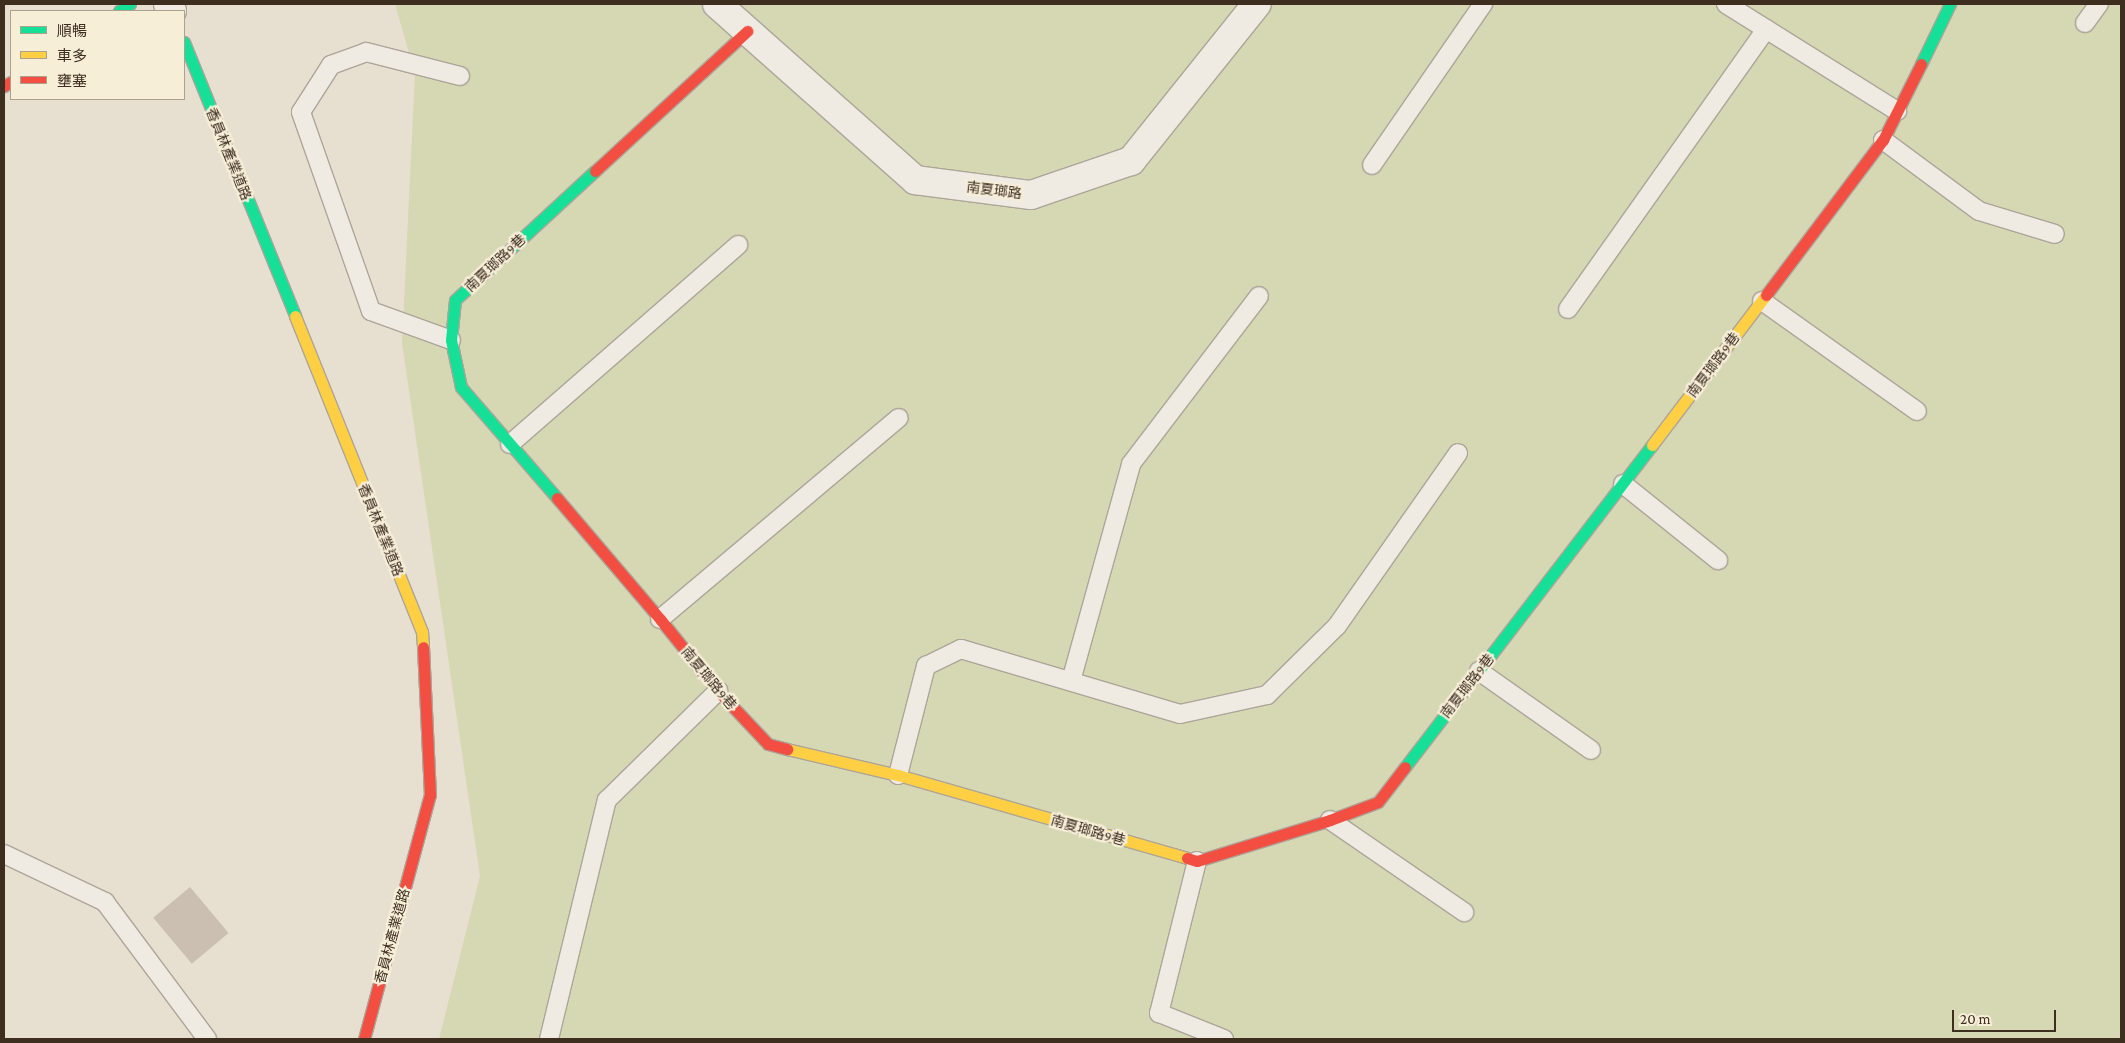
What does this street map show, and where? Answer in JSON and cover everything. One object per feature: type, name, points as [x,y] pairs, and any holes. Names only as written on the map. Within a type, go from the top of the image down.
[{"type":"street","name":"南夏瑯路","points":[[716,4],[915,180],[1032,195],[1131,161],[1257,4]]},
{"type":"street","name":"南夏瑯路9巷","points":[[748,31],[455,300],[451,340],[461,387],[660,619],[718,691],[768,744],[898,775],[1197,860],[1330,820],[1378,802],[1623,484],[1883,140],[1950,4]]},
{"type":"street","name":"香員林產業道路","points":[[185,44],[422,632],[430,795],[364,1039]]},
{"type":"lane","points":[[1372,165],[1483,4]]},
{"type":"lane","points":[[1726,4],[1897,111]]},
{"type":"lane","points":[[2085,23],[2099,4]]},
{"type":"lane","points":[[1568,309],[1766,29]]},
{"type":"lane","points":[[451,340],[372,311],[300,112],[331,65],[366,52],[460,76]]},
{"type":"lane","points":[[1883,140],[1979,211],[2054,234]]},
{"type":"lane","points":[[510,444],[738,245]]},
{"type":"lane","points":[[1071,681],[1131,464],[1259,296]]},
{"type":"lane","points":[[1762,301],[1917,411]]},
{"type":"lane","points":[[660,619],[899,418]]},
{"type":"lane","points":[[898,775],[926,666],[961,649],[1180,714],[1267,695],[1336,626],[1458,453]]},
{"type":"lane","points":[[1623,484],[1718,560]]},
{"type":"lane","points":[[1479,671],[1591,750]]},
{"type":"lane","points":[[550,1039],[607,800],[718,691]]},
{"type":"lane","points":[[1330,820],[1464,912]]},
{"type":"lane","points":[[4,854],[105,902],[208,1039]]},
{"type":"lane","points":[[1197,860],[1159,1013],[1224,1039]]},
{"type":"green space","points":[[395,4],[2121,4],[2121,1039],[439,1039],[480,876],[402,343],[415,74]]},
{"type":"building","points":[[190,887],[229,933],[192,964],[153,918]]},
{"type":"traffic: fast","points":[[121,10],[130,4]]},
{"type":"traffic: fast","points":[[1921,64],[1950,4]]},
{"type":"traffic: fast","points":[[185,44],[295,316]]},
{"type":"traffic: fast","points":[[557,498],[461,387],[451,340],[455,300],[595,171]]},
{"type":"traffic: fast","points":[[1405,767],[1652,445]]},
{"type":"traffic: slow","points":[[1652,445],[1766,295]]},
{"type":"traffic: slow","points":[[295,316],[422,632],[423,647]]},
{"type":"traffic: slow","points":[[787,749],[898,775],[1187,858]]},
{"type":"traffic: jam","points":[[595,171],[747,31]]},
{"type":"traffic: jam","points":[[1766,295],[1883,140],[1921,64]]},
{"type":"traffic: jam","points":[[4,86],[10,83]]},
{"type":"traffic: jam","points":[[557,498],[660,619],[718,691],[768,744],[787,749]]},
{"type":"traffic: jam","points":[[364,1039],[430,795],[423,647]]},
{"type":"traffic: jam","points":[[1187,858],[1197,861],[1330,820],[1378,802],[1405,767]]}]
